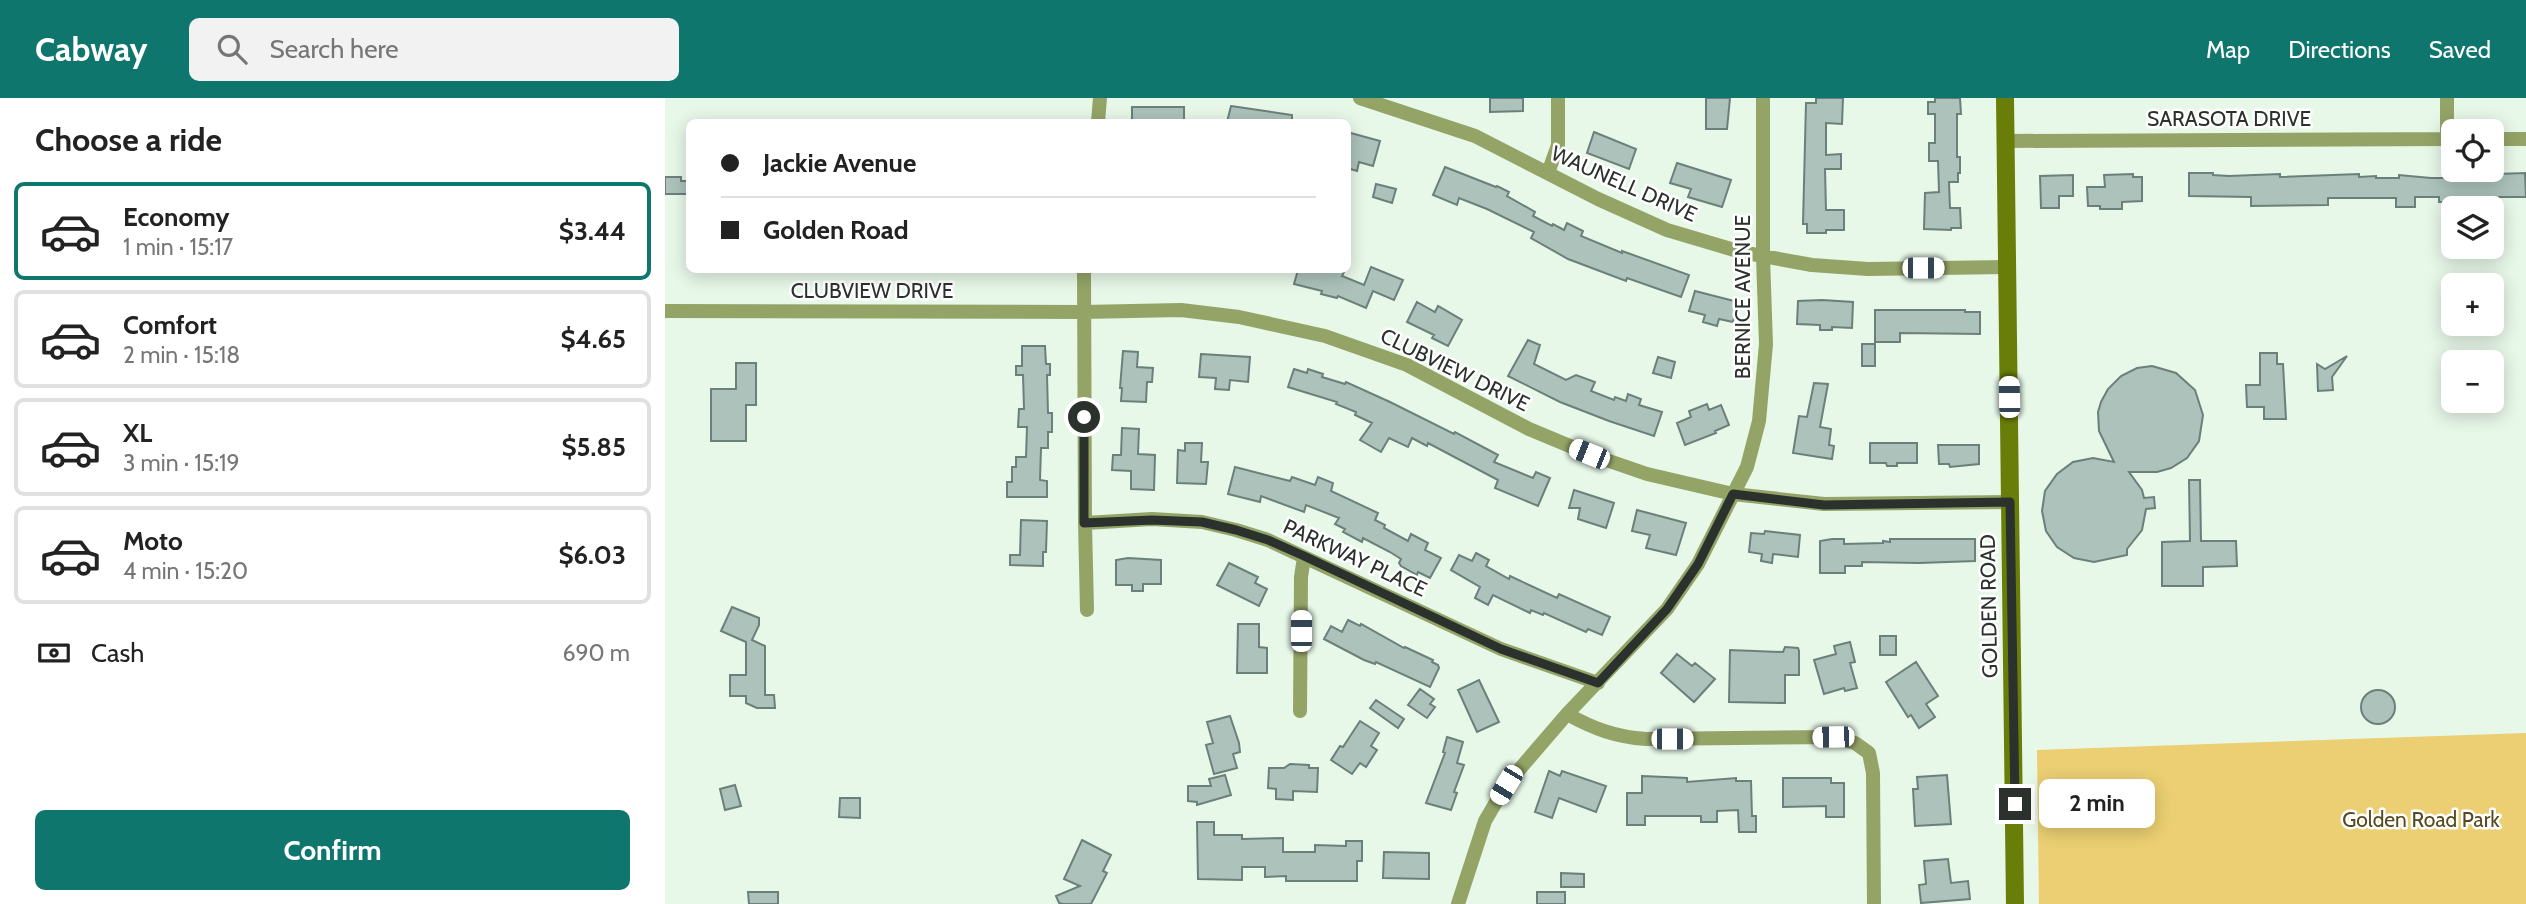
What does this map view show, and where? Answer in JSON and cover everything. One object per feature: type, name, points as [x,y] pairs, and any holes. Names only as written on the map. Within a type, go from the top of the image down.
[{"type":"street","points":[[1098,119],[1100,98]]},
{"type":"street","name":"WAUNELL DRIVE","points":[[1360,98],[1475,136],[1598,199],[1667,230],[1709,244],[1812,265],[1868,268],[2007,267]]},
{"type":"street","points":[[1548,173],[1558,145],[1558,98]]},
{"type":"street","name":"BERNICE AVENUE","points":[[1458,904],[1485,821],[1506,785],[1567,714],[1667,609],[1698,564],[1747,467],[1764,389],[1766,344],[1763,98]]},
{"type":"street","name":"GOLDEN ROAD","points":[[2005,98],[2015,904]]},
{"type":"street","points":[[2447,98],[2449,119]]},
{"type":"street","name":"SARASOTA DRIVE","points":[[2005,141],[2441,139]]},
{"type":"street","points":[[2504,139],[2526,139]]},
{"type":"street","points":[[1084,273],[1084,523],[1087,610]]},
{"type":"street","name":"CLUBVIEW DRIVE","points":[[665,311],[1181,310],[1240,317],[1325,336],[1407,365],[1529,429],[1647,474],[1733,494],[1824,505],[2010,502]]},
{"type":"street","name":"PARKWAY PLACE","points":[[1084,523],[1152,520],[1202,522],[1268,540],[1501,649],[1598,683]]},
{"type":"street","points":[[1300,711],[1301,577],[1304,556]]},
{"type":"street","points":[[1567,714],[1595,729],[1620,737],[1833,737],[1855,743],[1869,753],[1873,773],[1874,904]]},
{"type":"green space","name":"Golden Road Park","points":[[2526,733],[2526,904],[2039,904],[2037,750]]},
{"type":"building","points":[[1490,98],[1523,98],[1523,111],[1490,112]]},
{"type":"building","points":[[1706,98],[1730,98],[1727,129],[1706,129]]},
{"type":"building","points":[[1816,98],[1843,98],[1842,124],[1826,123],[1826,155],[1841,154],[1841,169],[1825,169],[1826,210],[1844,210],[1844,230],[1826,230],[1826,233],[1807,233],[1807,224],[1803,224],[1806,103],[1816,103]]},
{"type":"building","points":[[1935,98],[1960,98],[1961,114],[1957,114],[1957,157],[1960,157],[1960,173],[1958,182],[1949,182],[1950,208],[1960,208],[1961,228],[1951,230],[1924,229],[1925,193],[1939,192],[1938,161],[1929,161],[1929,143],[1935,143],[1935,114],[1928,114],[1928,102],[1935,102]]},
{"type":"building","points":[[1231,106],[1292,115],[1292,119],[1228,119]]},
{"type":"building","points":[[1132,107],[1184,107],[1184,119],[1132,119]]},
{"type":"building","points":[[1594,132],[1636,149],[1629,169],[1587,153]]},
{"type":"building","points":[[1351,133],[1380,141],[1373,166],[1359,162],[1357,171],[1351,169]]},
{"type":"building","points":[[1677,163],[1731,180],[1722,207],[1688,197],[1691,189],[1670,183]]},
{"type":"building","points":[[1445,167],[1509,192],[1507,196],[1535,212],[1533,216],[1552,226],[1553,224],[1564,230],[1567,223],[1583,231],[1581,236],[1689,275],[1681,297],[1627,278],[1626,281],[1568,259],[1531,238],[1534,232],[1487,209],[1459,198],[1457,205],[1433,195]]},
{"type":"building","points":[[2189,173],[2229,176],[2280,174],[2280,177],[2359,174],[2359,177],[2376,178],[2399,178],[2399,175],[2441,178],[2441,182],[2504,182],[2504,174],[2525,173],[2526,197],[2441,196],[2439,202],[2439,197],[2415,197],[2415,207],[2396,207],[2396,198],[2328,198],[2328,205],[2251,206],[2251,197],[2189,196]]},
{"type":"building","points":[[2133,174],[2133,177],[2142,177],[2142,201],[2122,202],[2122,209],[2088,206],[2087,187],[2105,187],[2104,175]]},
{"type":"building","points":[[2073,175],[2073,196],[2059,196],[2059,208],[2041,208],[2040,176]]},
{"type":"building","points":[[665,177],[681,177],[681,181],[686,181],[686,194],[665,194]]},
{"type":"building","points":[[1376,184],[1396,189],[1392,203],[1373,197]]},
{"type":"building","points":[[1371,267],[1403,280],[1394,300],[1373,291],[1366,308],[1338,296],[1337,298],[1321,294],[1322,291],[1294,284],[1297,273],[1344,273],[1342,276],[1364,285]]},
{"type":"building","points":[[1695,291],[1738,302],[1733,322],[1719,319],[1717,326],[1703,322],[1705,315],[1689,311]]},
{"type":"building","points":[[1798,301],[1853,302],[1852,328],[1832,327],[1832,330],[1820,330],[1820,325],[1797,324]]},
{"type":"building","points":[[1417,302],[1435,312],[1438,306],[1462,320],[1448,346],[1432,338],[1434,335],[1407,322]]},
{"type":"building","points":[[1875,310],[1980,312],[1980,334],[1900,333],[1900,342],[1875,342]]},
{"type":"building","points":[[1528,340],[1540,345],[1534,364],[1566,380],[1576,375],[1595,382],[1591,391],[1614,400],[1615,397],[1626,401],[1628,394],[1641,399],[1639,405],[1662,412],[1654,436],[1560,402],[1508,376]]},
{"type":"building","points":[[1862,344],[1875,344],[1875,366],[1862,366]]},
{"type":"building","points":[[1022,346],[1045,346],[1046,364],[1050,364],[1050,375],[1047,375],[1048,413],[1052,413],[1052,432],[1048,432],[1048,448],[1041,448],[1040,480],[1047,481],[1047,497],[1007,497],[1007,482],[1012,482],[1012,467],[1016,467],[1016,457],[1026,457],[1027,427],[1018,427],[1019,409],[1024,409],[1023,375],[1016,375],[1016,366],[1022,366]]},
{"type":"building","points":[[1123,351],[1138,352],[1137,367],[1153,368],[1152,382],[1147,382],[1146,402],[1121,401]]},
{"type":"building","points":[[2260,353],[2277,353],[2277,364],[2283,364],[2286,419],[2264,419],[2264,407],[2247,407],[2246,385],[2260,385]]},
{"type":"building","points":[[1201,354],[1250,357],[1248,382],[1230,380],[1229,390],[1215,389],[1216,378],[1199,377]]},
{"type":"building","points":[[2347,356],[2332,377],[2333,390],[2318,391],[2317,364],[2325,369]]},
{"type":"building","points":[[1658,357],[1675,362],[1671,378],[1653,373]]},
{"type":"building","points":[[736,363],[756,363],[756,405],[746,405],[746,441],[711,441],[711,389],[736,389]]},
{"type":"building","points":[[2152,366],[2176,373],[2195,390],[2203,415],[2199,441],[2187,458],[2171,468],[2157,472],[2129,472],[2142,490],[2144,498],[2154,497],[2155,508],[2146,509],[2142,530],[2127,549],[2127,555],[2094,562],[2074,558],[2057,547],[2046,531],[2042,511],[2045,491],[2057,474],[2073,462],[2093,458],[2114,462],[2099,431],[2098,412],[2101,402],[2108,389],[2121,376],[2137,368]]},
{"type":"building","points":[[1294,369],[1307,373],[1308,369],[1323,374],[1322,377],[1345,384],[1346,382],[1454,434],[1455,432],[1498,455],[1494,462],[1533,478],[1536,472],[1550,478],[1538,506],[1495,488],[1498,480],[1428,443],[1427,446],[1412,438],[1408,447],[1389,438],[1381,452],[1360,440],[1372,423],[1355,415],[1356,412],[1336,404],[1337,402],[1288,387]]},
{"type":"building","points":[[1814,383],[1828,384],[1820,427],[1831,429],[1829,445],[1834,446],[1832,459],[1793,453],[1799,416],[1807,417]]},
{"type":"building","points":[[1707,404],[1709,410],[1721,405],[1729,425],[1685,445],[1677,423],[1691,417],[1689,411]]},
{"type":"building","points":[[1122,428],[1139,429],[1138,454],[1155,455],[1154,490],[1131,489],[1131,471],[1112,470],[1113,455],[1121,455]]},
{"type":"building","points":[[1185,443],[1202,443],[1201,462],[1208,462],[1206,484],[1177,483],[1178,450],[1185,451]]},
{"type":"building","points":[[1870,443],[1917,443],[1917,463],[1887,466],[1886,463],[1870,463]]},
{"type":"building","points":[[1938,445],[1979,445],[1979,464],[1950,467],[1949,464],[1939,464]]},
{"type":"building","points":[[1235,467],[1290,481],[1292,477],[1315,485],[1318,477],[1333,483],[1331,491],[1378,513],[1375,520],[1385,525],[1384,528],[1408,541],[1411,534],[1428,543],[1425,550],[1441,558],[1430,578],[1418,572],[1417,575],[1401,566],[1401,559],[1390,552],[1363,538],[1362,542],[1343,532],[1345,529],[1335,524],[1339,518],[1306,505],[1304,512],[1261,496],[1260,502],[1228,494]]},
{"type":"building","points":[[2189,480],[2200,480],[2201,541],[2236,541],[2237,566],[2203,567],[2203,586],[2162,586],[2162,542],[2190,541]]},
{"type":"building","points":[[1574,490],[1614,503],[1606,528],[1578,519],[1580,508],[1569,508]]},
{"type":"building","points":[[1637,510],[1686,523],[1676,555],[1646,548],[1650,535],[1632,531]]},
{"type":"building","points":[[1021,520],[1047,521],[1043,566],[1010,565],[1010,555],[1020,555]]},
{"type":"building","points":[[1765,531],[1800,535],[1798,557],[1773,554],[1772,563],[1761,561],[1762,554],[1749,552],[1751,533],[1764,534]]},
{"type":"building","points":[[1844,539],[1844,544],[1883,543],[1890,542],[1890,539],[1975,539],[1975,561],[1862,562],[1862,566],[1845,566],[1845,573],[1820,573],[1820,541]]},
{"type":"building","points":[[1476,553],[1489,560],[1486,566],[1509,579],[1510,576],[1557,598],[1559,594],[1610,617],[1602,635],[1588,629],[1586,632],[1544,613],[1543,615],[1531,610],[1530,613],[1493,595],[1488,605],[1475,598],[1480,587],[1451,570],[1459,555],[1472,561]]},
{"type":"building","points":[[1116,560],[1161,560],[1161,584],[1143,584],[1143,591],[1132,591],[1132,585],[1116,585]]},
{"type":"building","points":[[1229,563],[1258,577],[1255,583],[1267,589],[1259,606],[1217,585]]},
{"type":"building","points":[[732,607],[759,618],[759,625],[752,640],[765,646],[765,695],[774,695],[775,708],[757,708],[746,703],[746,696],[730,696],[730,675],[746,675],[746,642],[721,631]]},
{"type":"building","points":[[1348,620],[1433,660],[1439,668],[1430,687],[1376,662],[1375,664],[1364,660],[1324,639],[1331,626],[1342,632]]},
{"type":"building","points":[[1238,624],[1259,624],[1259,647],[1267,648],[1267,673],[1237,673]]},
{"type":"building","points":[[1880,636],[1896,636],[1896,655],[1880,655]]},
{"type":"building","points":[[1850,642],[1855,662],[1850,663],[1857,688],[1845,691],[1844,688],[1824,694],[1814,660],[1836,654],[1834,646]]},
{"type":"building","points":[[1785,647],[1798,648],[1799,675],[1785,675],[1785,703],[1729,702],[1730,650],[1783,652]]},
{"type":"building","points":[[1677,654],[1692,666],[1695,663],[1715,679],[1694,702],[1661,673]]},
{"type":"building","points":[[1916,662],[1938,696],[1926,704],[1935,717],[1919,728],[1911,715],[1908,717],[1886,682]]},
{"type":"building","points":[[1479,680],[1499,722],[1477,732],[1458,690]]},
{"type":"building","points":[[1420,689],[1434,699],[1430,704],[1435,707],[1427,718],[1408,705]]},
{"type":"building","points":[[2378,690],[2390,695],[2395,707],[2390,719],[2378,724],[2366,719],[2361,707],[2366,695]]},
{"type":"building","points":[[1376,700],[1404,719],[1398,728],[1370,708]]},
{"type":"building","points":[[1230,716],[1239,743],[1240,752],[1233,754],[1237,768],[1214,774],[1206,745],[1213,743],[1207,722]]},
{"type":"building","points":[[1360,721],[1379,733],[1371,746],[1377,750],[1366,767],[1360,763],[1352,774],[1331,760]]},
{"type":"building","points":[[1447,737],[1463,742],[1457,763],[1464,765],[1454,792],[1457,793],[1451,810],[1426,803],[1445,753],[1443,752]]},
{"type":"building","points":[[1290,764],[1318,768],[1317,792],[1293,791],[1293,800],[1276,799],[1276,789],[1268,788],[1269,768],[1284,768]]},
{"type":"building","points":[[1549,771],[1560,776],[1562,771],[1606,786],[1596,812],[1559,798],[1552,818],[1535,812]]},
{"type":"building","points":[[1225,775],[1231,795],[1197,805],[1197,802],[1188,801],[1188,786],[1211,786],[1209,779]]},
{"type":"building","points":[[1947,775],[1951,824],[1915,826],[1913,789],[1918,789],[1917,777]]},
{"type":"building","points":[[1642,776],[1687,778],[1687,782],[1736,778],[1736,781],[1751,781],[1752,816],[1756,816],[1756,832],[1739,832],[1738,810],[1717,811],[1717,822],[1701,822],[1701,816],[1645,816],[1645,825],[1627,825],[1627,793],[1642,793]]},
{"type":"building","points":[[1783,778],[1831,778],[1831,783],[1844,783],[1844,817],[1826,817],[1826,806],[1783,807]]},
{"type":"building","points":[[735,785],[741,806],[725,810],[720,789]]},
{"type":"building","points":[[840,798],[860,798],[860,818],[839,817]]},
{"type":"building","points":[[1197,822],[1214,822],[1214,835],[1242,835],[1242,839],[1283,838],[1283,852],[1315,852],[1315,845],[1346,846],[1346,841],[1362,841],[1362,861],[1357,861],[1357,881],[1286,881],[1286,876],[1265,877],[1265,867],[1242,867],[1242,880],[1198,879]]},
{"type":"building","points":[[1082,840],[1111,855],[1103,871],[1107,873],[1091,904],[1059,903],[1056,896],[1080,886],[1064,879]]},
{"type":"building","points":[[1384,852],[1429,853],[1429,879],[1383,878]]},
{"type":"building","points":[[1948,859],[1951,883],[1968,881],[1970,899],[1921,903],[1919,885],[1926,884],[1924,861]]},
{"type":"building","points":[[1561,873],[1584,874],[1584,887],[1561,887]]},
{"type":"building","points":[[748,892],[778,892],[778,904],[749,904]]},
{"type":"building","points":[[1537,892],[1565,892],[1565,904],[1537,904]]},
{"type":"route","points":[[1084,417],[1084,523],[1152,520],[1202,522],[1236,530],[1304,556],[1501,649],[1598,683],[1667,609],[1698,564],[1733,494],[1824,505],[2010,502],[2015,804]]}]
